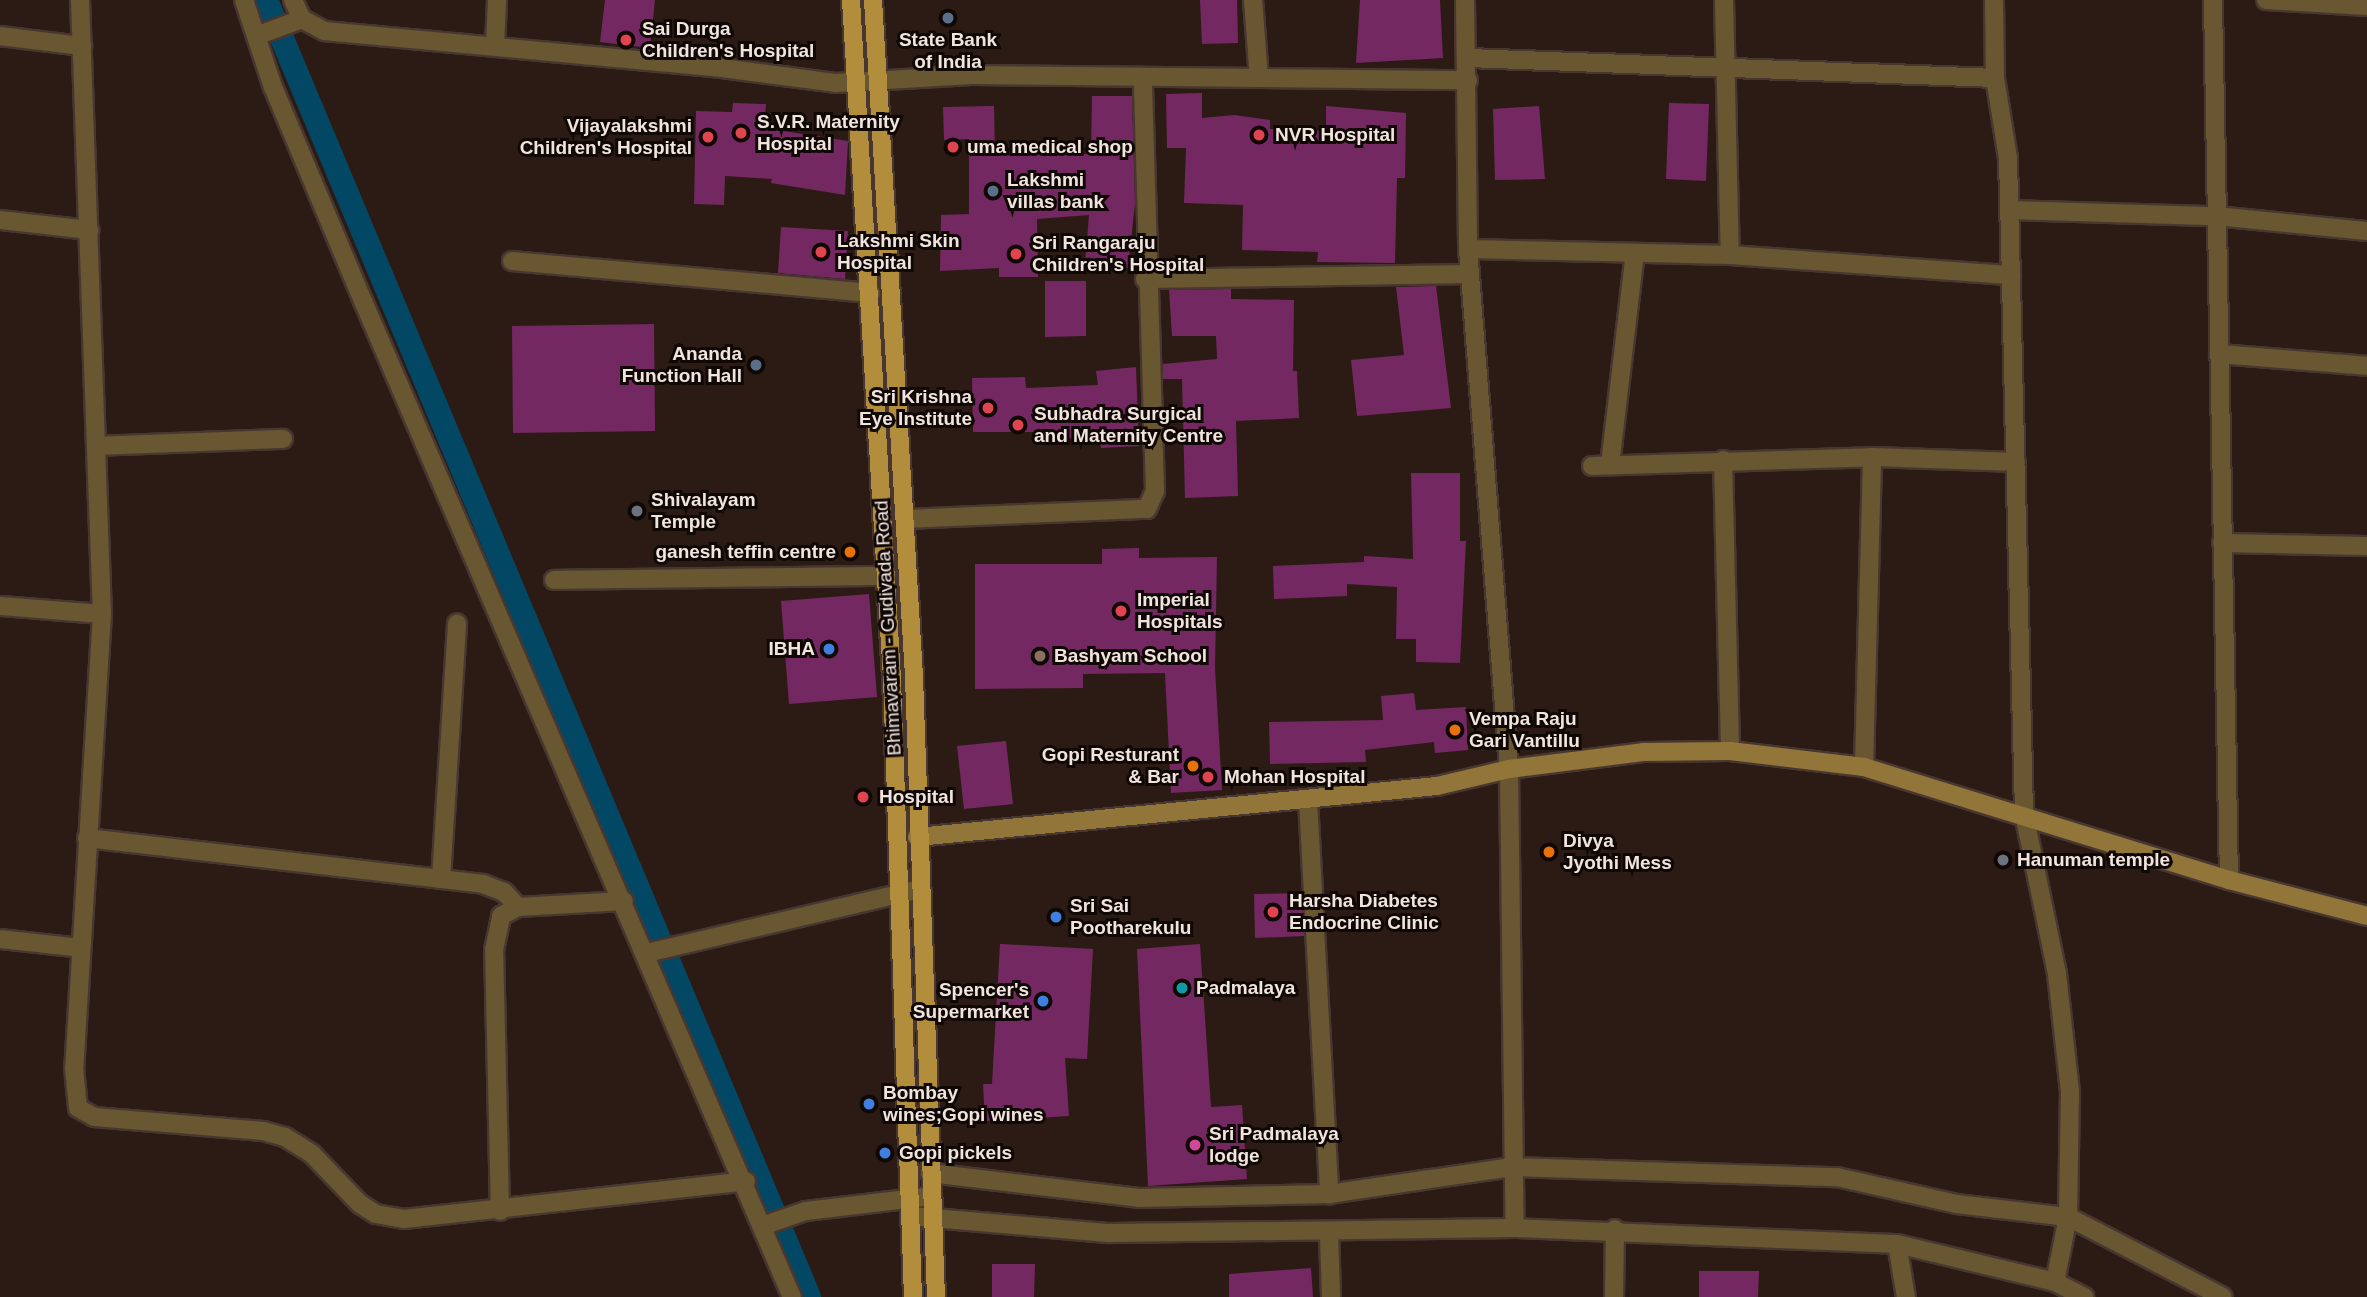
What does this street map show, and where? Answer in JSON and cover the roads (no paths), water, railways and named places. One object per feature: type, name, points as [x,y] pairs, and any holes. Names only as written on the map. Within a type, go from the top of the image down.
[{"type":"main road","name":"Bhimavaram - Gudivada Road","points":[[851,0],[871,293],[886,576],[913,1297]]},
{"type":"main road","name":"Bhimavaram - Gudivada Road","points":[[873,0],[905,519],[936,1297]]},
{"type":"main road","points":[[917,837],[1437,786],[1510,769],[1643,752],[1730,751],[1864,767],[2024,814],[2229,880],[2367,916]]},
{"type":"street","points":[[80,0],[102,614],[74,1069],[78,1108],[94,1117],[263,1131],[285,1138],[312,1154],[376,1214],[404,1219],[500,1211],[673,1186],[746,1181]]},
{"type":"street","points":[[244,0],[363,301],[648,953],[765,1225],[792,1297]]},
{"type":"street","points":[[293,0],[301,19],[325,31],[857,83],[972,75],[1468,80]]},
{"type":"street","points":[[495,46],[497,0]]},
{"type":"street","points":[[1253,0],[1259,78]]},
{"type":"street","points":[[1465,0],[1468,58],[1468,249],[1510,769],[1512,1167],[1515,1228]]},
{"type":"street","points":[[1724,0],[1730,255]]},
{"type":"street","points":[[1994,0],[1996,78],[2008,158],[2024,814],[2057,974],[2070,1091],[2068,1217],[2055,1282]]},
{"type":"street","points":[[2213,0],[2229,880]]},
{"type":"street","points":[[2266,0],[2367,6]]},
{"type":"street","points":[[257,36],[301,19]]},
{"type":"street","points":[[0,36],[82,46]]},
{"type":"street","points":[[1468,58],[1725,65],[1996,78]]},
{"type":"street","points":[[905,519],[1147,509],[1155,491],[1145,279],[1143,77]]},
{"type":"street","points":[[2009,210],[2216,216],[2367,231]]},
{"type":"street","points":[[0,220],[89,230]]},
{"type":"street","points":[[1468,249],[1730,255],[2011,275]]},
{"type":"street","points":[[1610,465],[1635,253]]},
{"type":"street","points":[[512,261],[871,293]]},
{"type":"street","points":[[1145,279],[1470,274]]},
{"type":"street","points":[[2219,355],[2367,366]]},
{"type":"street","points":[[97,446],[283,439]]},
{"type":"street","points":[[1592,466],[1872,457],[2016,462]]},
{"type":"street","points":[[1864,767],[1872,457]]},
{"type":"street","points":[[1723,460],[1730,751]]},
{"type":"street","points":[[2222,543],[2367,546]]},
{"type":"street","points":[[554,580],[886,576]]},
{"type":"street","points":[[0,606],[102,614]]},
{"type":"street","points":[[441,879],[457,624]]},
{"type":"street","points":[[1308,800],[1329,1194]]},
{"type":"street","points":[[87,838],[492,887],[504,892],[518,907]]},
{"type":"street","points":[[648,953],[919,889]]},
{"type":"street","points":[[500,1211],[494,950],[502,916],[518,907],[624,901]]},
{"type":"street","points":[[0,939],[81,948]]},
{"type":"street","points":[[930,1173],[1139,1198],[1329,1194],[1512,1167],[1837,1177],[1957,1204],[2068,1217],[2223,1297]]},
{"type":"street","points":[[765,1225],[806,1211],[909,1207],[931,1196]]},
{"type":"street","points":[[909,1207],[933,1218],[1110,1233],[1615,1229],[1897,1244],[2055,1282],[2084,1297]]},
{"type":"street","points":[[1614,1297],[1615,1229]]},
{"type":"street","points":[[1329,1233],[1331,1297]]},
{"type":"street","points":[[1897,1244],[1906,1297]]},
{"type":"waterway","points":[[266,0],[809,1297]]},
{"type":"place","name":"State Bank of India","points":[[948,18]]},
{"type":"place","name":"Sai Durga Children's Hospital","points":[[626,40]]},
{"type":"place","name":"S.V.R. Maternity Hospital","points":[[741,133]]},
{"type":"place","name":"NVR Hospital","points":[[1259,135]]},
{"type":"place","name":"Vijayalakshmi Children's Hospital","points":[[708,137]]},
{"type":"place","name":"uma medical shop","points":[[953,147]]},
{"type":"place","name":"Lakshmi villas bank","points":[[993,191]]},
{"type":"place","name":"Lakshmi Skin Hospital","points":[[821,252]]},
{"type":"place","name":"Sri Rangaraju Children's Hospital","points":[[1016,254]]},
{"type":"place","name":"Ananda Function Hall","points":[[756,365]]},
{"type":"place","name":"Sri Krishna Eye Institute","points":[[988,408]]},
{"type":"place","name":"Subhadra Surgical and Maternity Centre","points":[[1018,425]]},
{"type":"place","name":"Shivalayam Temple","points":[[637,511]]},
{"type":"place","name":"ganesh teffin centre","points":[[850,552]]},
{"type":"place","name":"Imperial Hospitals","points":[[1121,611]]},
{"type":"place","name":"IBHA","points":[[829,649]]},
{"type":"place","name":"Bashyam School","points":[[1040,656]]},
{"type":"place","name":"Vempa Raju Gari Vantillu","points":[[1455,730]]},
{"type":"place","name":"Gopi Resturant & Bar","points":[[1193,766]]},
{"type":"place","name":"Mohan Hospital","points":[[1208,777]]},
{"type":"place","name":"Hospital","points":[[863,797]]},
{"type":"place","name":"Divya Jyothi Mess","points":[[1549,852]]},
{"type":"place","name":"Hanuman temple","points":[[2003,860]]},
{"type":"place","name":"Harsha Diabetes Endocrine Clinic","points":[[1273,912]]},
{"type":"place","name":"Sri Sai Pootharekulu","points":[[1056,917]]},
{"type":"place","name":"Padmalaya","points":[[1182,988]]},
{"type":"place","name":"Spencer's Supermarket","points":[[1043,1001]]},
{"type":"place","name":"Bombay wines;Gopi wines","points":[[869,1104]]},
{"type":"place","name":"Sri Padmalaya lodge","points":[[1195,1145]]},
{"type":"place","name":"Gopi pickels","points":[[885,1153]]}]
